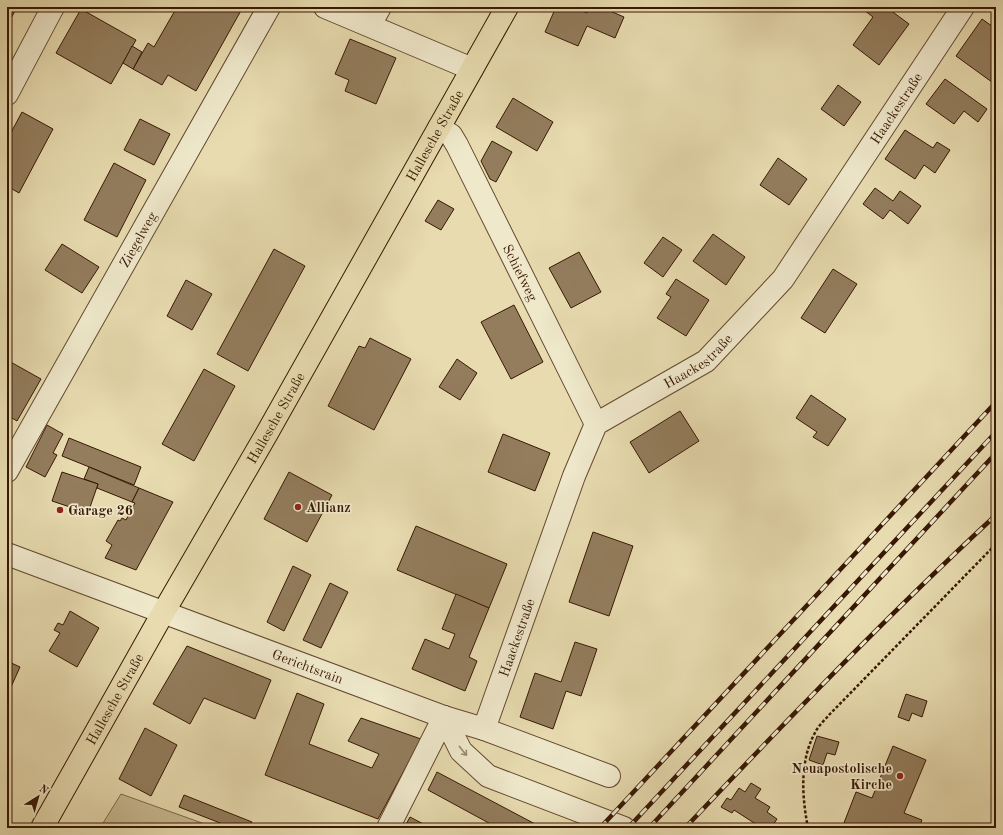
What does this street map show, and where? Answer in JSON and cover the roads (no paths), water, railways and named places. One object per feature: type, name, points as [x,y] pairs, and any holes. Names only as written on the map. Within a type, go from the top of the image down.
[{"type":"main road","name":"Hallesche Straße","points":[[42,828],[163,613],[270,429],[507,7]]},
{"type":"street","points":[[7,94],[54,7]]},
{"type":"street","name":"Ziegelweg","points":[[7,471],[269,7]]},
{"type":"street","points":[[325,7],[375,16],[472,69]]},
{"type":"street","name":"Haackestraße","points":[[484,729],[574,476],[596,424],[706,361],[783,279],[963,7]]},
{"type":"street","name":"Schiefweg","points":[[439,128],[451,135],[457,144],[596,424]]},
{"type":"street","name":"Gerichtsrain","points":[[7,554],[444,717],[484,729],[609,776]]},
{"type":"street","points":[[388,828],[444,717]]},
{"type":"street","points":[[444,717],[461,751],[488,776],[624,828]]},
{"type":"railway","points":[[600,828],[996,402]]},
{"type":"railway","points":[[628,828],[996,432]]},
{"type":"railway","points":[[649,828],[996,453]]},
{"type":"railway","points":[[685,828],[838,669],[916,591],[996,515]]},
{"type":"place","name":"Allianz","points":[[298,507]]},
{"type":"place","name":"Garage 26","points":[[60,510]]},
{"type":"place","name":"Neuapostolische Kirche","points":[[900,776]]}]
